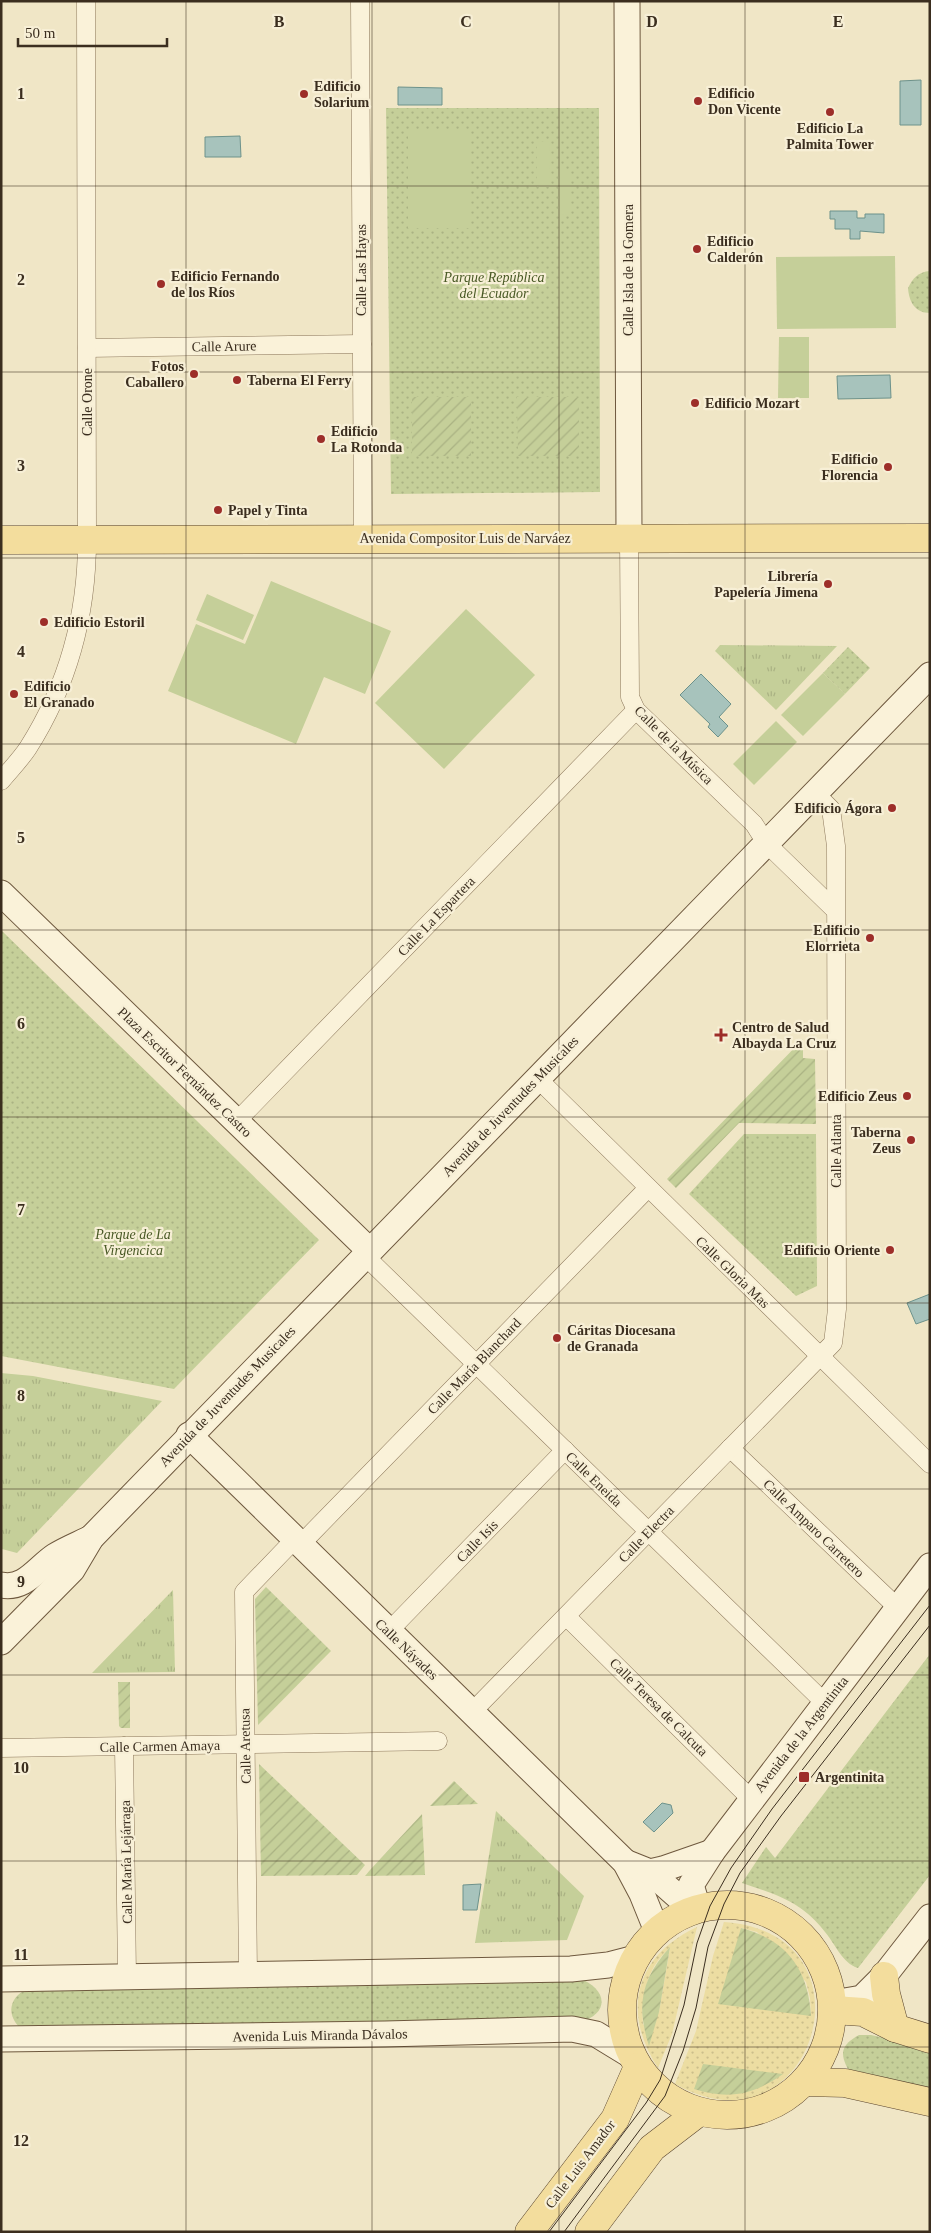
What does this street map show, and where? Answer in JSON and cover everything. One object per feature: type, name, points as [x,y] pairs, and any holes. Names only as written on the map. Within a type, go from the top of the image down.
[{"type":"main road","name":"Avenida Compositor Luis de Narváez","points":[[1,540],[930,538]]},
{"type":"main road","points":[[724,1904],[746,1906],[767,1912],[788,1924],[806,1940],[820,1959],[829,1980],[833,2006],[830,2035],[822,2059],[806,2082],[789,2096],[772,2106],[755,2112],[734,2116],[699,2112],[665,2096],[635,2061],[622,2024],[625,1982],[635,1958],[657,1931],[673,1919],[695,1909],[724,1904]]},
{"type":"main road","points":[[884,1976],[886,1994],[895,2028]]},
{"type":"main road","points":[[833,2006],[863,2012],[895,2028],[930,2039]]},
{"type":"main road","name":"Calle Luis Amador","points":[[530,2232],[615,2119],[635,2061]]},
{"type":"main road","points":[[806,2082],[844,2083],[930,2102]]},
{"type":"main road","points":[[589,2232],[652,2148],[699,2112]]},
{"type":"street","name":"Calle Orone","points":[[1,781],[27,749],[53,705],[71,657],[83,601],[87,540],[86,1]]},
{"type":"street","name":"Calle Las Hayas","points":[[360,1],[363,538]]},
{"type":"street","name":"Calle Isla de la Gomera","points":[[626,1],[629,538]]},
{"type":"street","name":"Calle Arure","points":[[87,348],[362,344]]},
{"type":"street","name":"Calle de la Música","points":[[629,538],[630,697],[636,710],[754,824],[766,843]]},
{"type":"street","name":"Avenida de Juventudes Musicales","points":[[1,1642],[72,1570],[91,1538],[189,1435],[930,675]]},
{"type":"street","name":"Calle La Espartera","points":[[236,1122],[636,710]]},
{"type":"street","name":"Calle Atlanta","points":[[815,793],[831,809],[836,846],[837,1309],[833,1343],[820,1357]]},
{"type":"street","points":[[766,843],[835,910]]},
{"type":"street","name":"Plaza Escritor Fernández Castro","points":[[1,893],[236,1122],[366,1253]]},
{"type":"street","name":"Calle Gloria Mas","points":[[538,1079],[930,1464]]},
{"type":"street","name":"Calle María Blanchard","points":[[298,1542],[648,1188]]},
{"type":"street","name":"Calle Eneida","points":[[366,1253],[476,1364],[825,1703]]},
{"type":"street","name":"Calle Electra","points":[[472,1712],[820,1357]]},
{"type":"street","name":"Calle Náyades","points":[[189,1435],[625,1862],[642,1894],[657,1931]]},
{"type":"street","name":"Calle Amparo Carretero","points":[[730,1448],[898,1608]]},
{"type":"street","name":"Calle Isis","points":[[388,1631],[565,1450]]},
{"type":"street","name":"Avenida de Juventudes Musicales","points":[[1,1585],[8,1586],[23,1583],[55,1556],[91,1538]]},
{"type":"street","name":"Calle Aretusa","points":[[248,1975],[244,1592],[298,1542]]},
{"type":"street","name":"Avenida de la Argentinita","points":[[695,1909],[692,1885],[712,1852],[930,1566]]},
{"type":"street","name":"Calle Teresa de Calcuta","points":[[566,1616],[751,1799]]},
{"type":"street","name":"Calle Carmen Amaya","points":[[1,1748],[438,1741]]},
{"type":"street","name":"Calle María Lejárraga","points":[[124,1746],[127,1977]]},
{"type":"street","points":[[650,1872],[712,1852]]},
{"type":"street","name":"Calle Náyades","points":[[625,1862],[650,1872],[695,1909]]},
{"type":"street","points":[[833,2006],[862,1998],[884,1976],[930,1917]]},
{"type":"street","points":[[1,1979],[571,1969],[608,1965],[635,1958]]},
{"type":"street","name":"Avenida Luis Miranda Dávalos","points":[[1,2039],[385,2034],[572,2028],[596,2034],[635,2061]]},
{"type":"green space","name":"Parque República del Ecuador","points":[[386,108],[599,108],[600,492],[391,494]]},
{"type":"green space","points":[[408,130],[469,130],[469,228],[408,228]]},
{"type":"green space","points":[[537,141],[550,142],[549,187],[537,187]]},
{"type":"green space","points":[[558,170],[571,170],[571,215],[558,214]]},
{"type":"green space","points":[[895,256],[896,328],[777,329],[776,257]]},
{"type":"green space","points":[[930,271],[930,313],[920,311],[914,306],[911,302],[908,288],[916,276]]},
{"type":"green space","points":[[779,337],[809,337],[809,398],[778,398]]},
{"type":"green space","points":[[412,397],[471,397],[471,456],[412,456]]},
{"type":"green space","points":[[517,397],[579,397],[579,456],[518,456]]},
{"type":"green space","points":[[271,581],[391,631],[365,694],[324,677],[296,744],[168,691],[196,624],[245,644]]},
{"type":"green space","points":[[207,594],[254,615],[243,640],[196,620]]},
{"type":"green space","points":[[466,609],[535,675],[444,769],[375,703]]},
{"type":"green space","points":[[720,645],[837,646],[776,710],[715,651]]},
{"type":"green space","points":[[848,647],[870,668],[845,694],[823,673]]},
{"type":"green space","points":[[823,673],[845,694],[803,736],[781,715]]},
{"type":"green space","points":[[776,721],[797,742],[754,785],[733,764]]},
{"type":"green space","name":"Parque de La Virgencica","points":[[1,930],[319,1240],[174,1389],[1,1356]]},
{"type":"green space","points":[[803,1039],[803,1058],[815,1059],[816,1124],[739,1123],[676,1188],[667,1179]]},
{"type":"green space","points":[[744,1134],[816,1134],[817,1286],[796,1296],[689,1194]]},
{"type":"green space","points":[[1,1373],[33,1376],[162,1401],[17,1553],[2,1549],[1,1547]]},
{"type":"green space","points":[[266,1587],[331,1651],[258,1725],[255,1599]]},
{"type":"green space","points":[[173,1590],[175,1672],[92,1673]]},
{"type":"green space","points":[[930,1654],[930,1875],[858,1968],[852,1966],[843,1958],[820,1926],[803,1910],[782,1898],[742,1883],[766,1847],[775,1858]]},
{"type":"green space","points":[[118,1682],[130,1682],[130,1728],[121,1728],[119,1726]]},
{"type":"green space","points":[[259,1764],[365,1865],[357,1875],[261,1876]]},
{"type":"green space","points":[[454,1781],[478,1804],[430,1806]]},
{"type":"green space","points":[[496,1811],[584,1896],[567,1940],[475,1943]]},
{"type":"green space","points":[[422,1814],[425,1875],[365,1876],[370,1870]]},
{"type":"green space","points":[[741,1928],[771,1940],[792,1959],[800,1971],[805,1984],[811,2016],[718,2004]]},
{"type":"green space","points":[[670,1947],[659,2012],[649,2046],[643,2018],[642,2005],[644,1993],[653,1970]]},
{"type":"green space","points":[[578,1978],[595,1987],[602,2000],[597,2013],[580,2022],[19,2027],[11,2011],[17,1996],[27,1989]]},
{"type":"green space","points":[[859,2035],[871,2035],[930,2048],[930,2092],[849,2071],[843,2054],[845,2046]]},
{"type":"green space","points":[[703,2064],[783,2074],[751,2091],[730,2095],[718,2094],[694,2089]]},
{"type":"sand","points":[[724,1922],[773,1935],[803,1963],[815,1999],[811,2036],[793,2070],[763,2093],[723,2100],[675,2084],[696,2031],[713,1956]],"holes":[[[741,1928],[757,1932],[806,1982],[810,1998],[811,2016]]]},
{"type":"sand","points":[[697,1927],[672,2034],[658,2068],[647,2047],[640,2026],[638,2006],[640,1987],[648,1969],[660,1953],[676,1939]],"holes":[[[670,1948],[659,2012],[643,2025],[643,2003],[647,1983],[656,1964]]]},
{"type":"water","points":[[921,80],[921,125],[900,125],[900,81]]},
{"type":"water","points":[[398,87],[442,88],[442,105],[398,105]]},
{"type":"water","points":[[240,136],[241,157],[205,157],[205,137]]},
{"type":"water","points":[[830,211],[857,211],[857,218],[865,218],[865,214],[884,214],[884,233],[860,231],[860,239],[850,239],[850,229],[835,229],[835,219],[830,219]]},
{"type":"water","points":[[890,375],[891,398],[838,399],[837,376]]},
{"type":"water","points":[[701,674],[731,704],[719,717],[728,726],[718,737],[708,727],[710,724],[680,695]]},
{"type":"water","points":[[930,1294],[930,1319],[916,1324],[907,1303]]},
{"type":"water","points":[[662,1803],[671,1805],[673,1813],[654,1832],[643,1822]]},
{"type":"water","points":[[481,1884],[477,1910],[463,1910],[463,1885]]},
{"type":"tram line","points":[[549,2232],[646,2103],[660,2080],[684,2005],[697,1943],[710,1906],[731,1868],[772,1809],[930,1605]]},
{"type":"tram line","points":[[564,2232],[665,2096],[683,2051],[696,2008],[708,1947],[724,1904],[740,1873],[781,1816],[930,1625]]},
{"type":"place","name":"Edificio Solarium","points":[[304,94]]},
{"type":"place","name":"Edificio Don Vicente","points":[[698,101]]},
{"type":"place","name":"Edificio La Palmita Tower","points":[[830,112]]},
{"type":"place","name":"Edificio Calderón","points":[[697,249]]},
{"type":"place","name":"Edificio Fernando de los Ríos","points":[[161,284]]},
{"type":"place","name":"Fotos Caballero","points":[[194,374]]},
{"type":"place","name":"Taberna El Ferry","points":[[237,380]]},
{"type":"place","name":"Edificio Mozart","points":[[695,403]]},
{"type":"place","name":"Edificio La Rotonda","points":[[321,439]]},
{"type":"place","name":"Edificio Florencia","points":[[888,467]]},
{"type":"place","name":"Papel y Tinta","points":[[218,510]]},
{"type":"place","name":"Librería Papelería Jimena","points":[[828,584]]},
{"type":"place","name":"Edificio Estoril","points":[[44,622]]},
{"type":"place","name":"Edificio El Granado","points":[[14,694]]},
{"type":"place","name":"Edificio Ágora","points":[[892,808]]},
{"type":"place","name":"Edificio Elorrieta","points":[[870,938]]},
{"type":"place","name":"Centro de Salud Albayda La Cruz","points":[[721,1035]]},
{"type":"place","name":"Edificio Zeus","points":[[907,1096]]},
{"type":"place","name":"Taberna Zeus","points":[[911,1140]]},
{"type":"place","name":"Edificio Oriente","points":[[890,1250]]},
{"type":"place","name":"Cáritas Diocesana de Granada","points":[[557,1338]]},
{"type":"place","name":"Argentinita","points":[[804,1777]]}]
